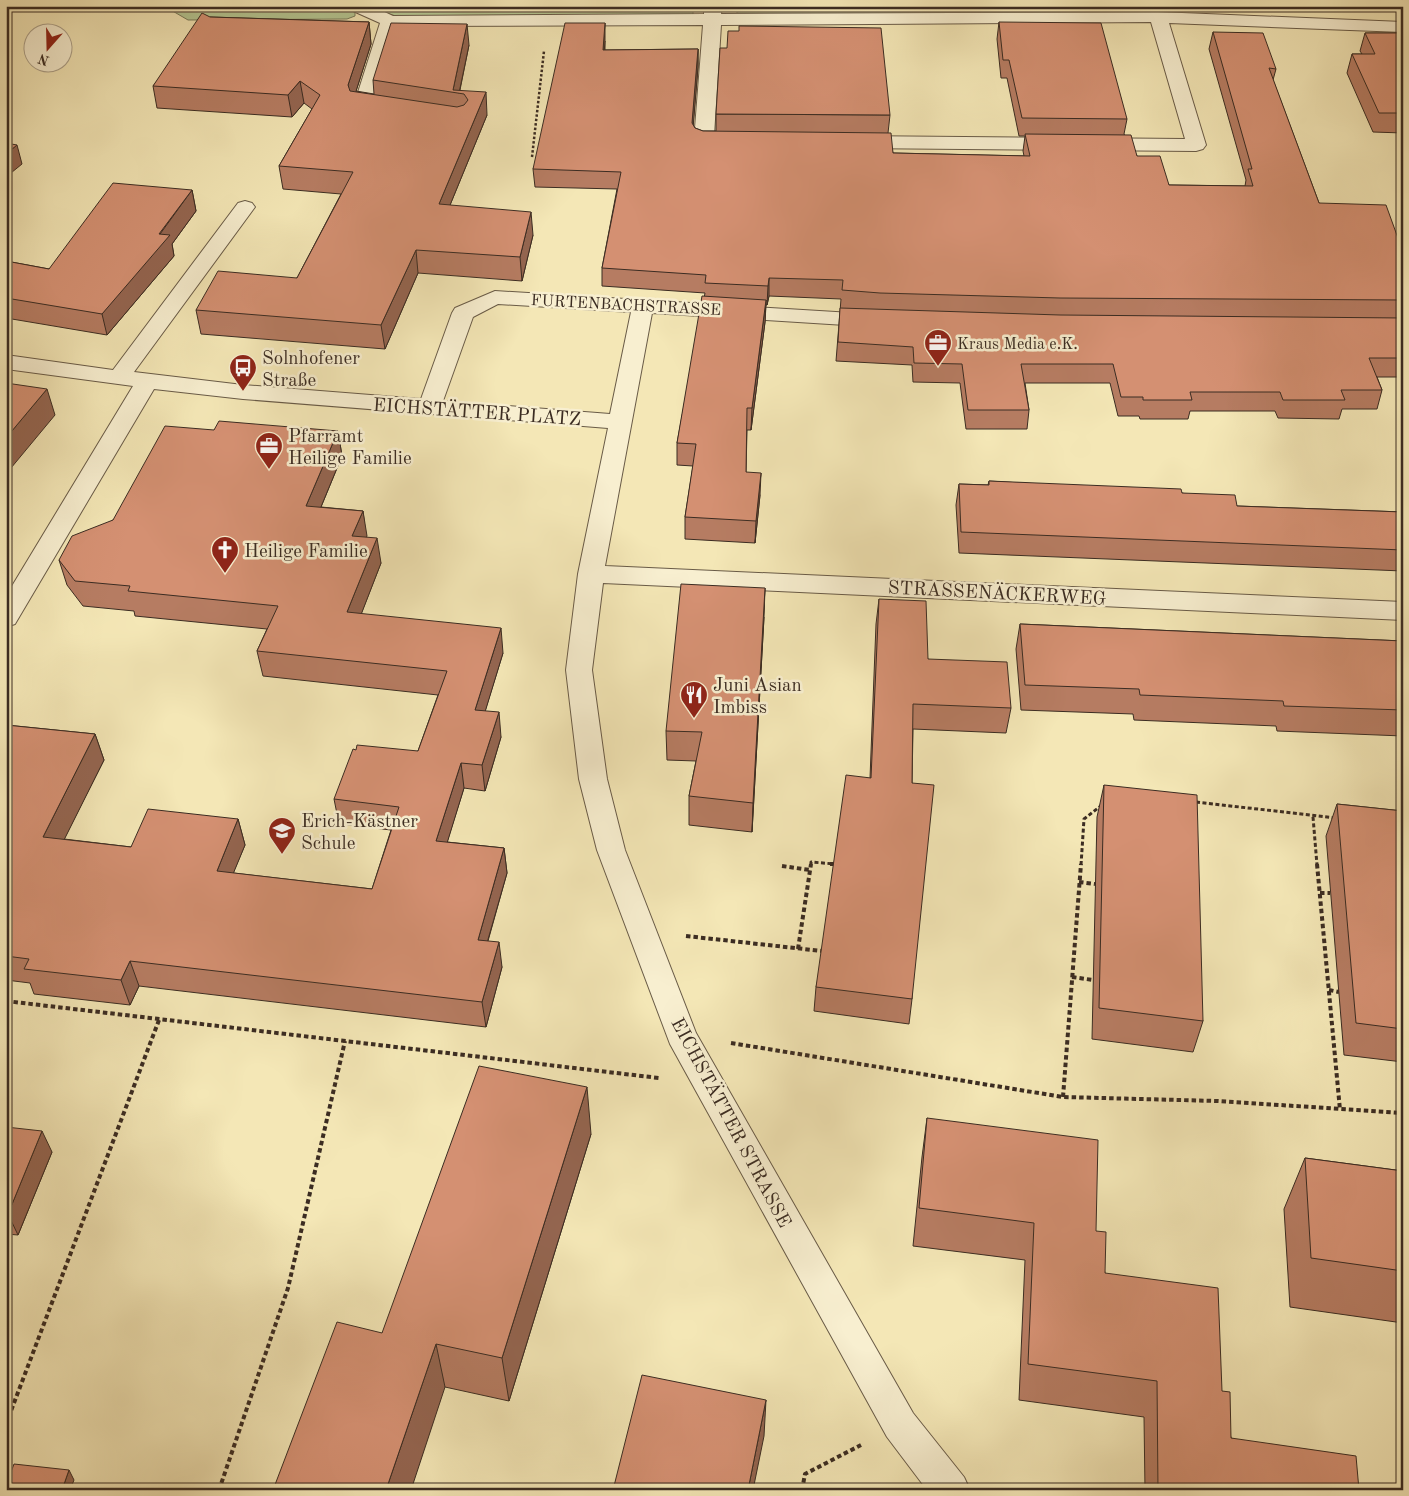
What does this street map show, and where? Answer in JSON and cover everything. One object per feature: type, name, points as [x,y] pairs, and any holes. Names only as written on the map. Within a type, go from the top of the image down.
[{"type":"street","points":[[358,6],[390,21],[547,21],[712,13],[1158,17],[1403,27]]},
{"type":"street","points":[[712,13],[704,140],[754,141]]},
{"type":"street","points":[[832,142],[1196,145],[1158,17]]},
{"type":"street","points":[[390,21],[362,108],[401,114]]},
{"type":"street","points":[[120,377],[245,207]]},
{"type":"street","name":"FURTENBACHSTRASSE","points":[[430,407],[463,313],[495,297],[896,321]]},
{"type":"street","points":[[592,574],[643,305]]},
{"type":"street","name":"EICHSTÄTTER PLATZ","points":[[6,362],[147,382],[620,422]]},
{"type":"street","points":[[6,618],[147,382]]},
{"type":"street","name":"STRASSENÄCKERWEG","points":[[592,574],[1403,611]]},
{"type":"street","name":"EICHSTÄTTER STRASSE","points":[[592,574],[579,670],[593,779],[611,850],[681,1035],[900,1425],[950,1490]]},
{"type":"path","points":[[532,157],[547,21]]},
{"type":"path","points":[[1195,802],[1342,819]]},
{"type":"path","points":[[1063,1097],[1084,819],[1104,803]]},
{"type":"path","points":[[1312,817],[1340,1110]]},
{"type":"path","points":[[798,949],[811,862],[835,864]]},
{"type":"path","points":[[782,866],[810,870]]},
{"type":"path","points":[[1079,882],[1095,884]]},
{"type":"path","points":[[1320,892],[1330,893]]},
{"type":"path","points":[[643,932],[822,951]]},
{"type":"path","points":[[1072,977],[1093,980]]},
{"type":"path","points":[[1329,990],[1339,992]]},
{"type":"path","points":[[6,1001],[707,1084]]},
{"type":"path","points":[[6,1424],[159,1019]]},
{"type":"path","points":[[681,1035],[1063,1097],[1218,1101],[1403,1113]]},
{"type":"path","points":[[219,1490],[288,1288],[344,1041]]},
{"type":"path","points":[[802,1490],[805,1474],[900,1425]]},
{"type":"green space","points":[[164,6],[348,6],[355,12],[355,16],[347,19],[188,20]]},
{"type":"green space","points":[[369,6],[693,6],[693,16],[397,16],[382,13]]},
{"type":"green space","points":[[737,6],[1136,6],[1139,11],[737,15]]},
{"type":"building","points":[[202,13],[210,17],[369,22],[348,85],[350,91],[457,107],[464,105],[468,100],[464,94],[373,80],[391,23],[467,24],[453,90],[486,92],[439,204],[531,212],[520,257],[416,250],[381,325],[196,310],[218,271],[297,278],[353,172],[279,166],[320,95],[300,81],[288,95],[153,86]]},
{"type":"building","points":[[999,22],[1101,23],[1127,119],[1022,118],[1009,60],[1003,60]]},
{"type":"building","points":[[565,23],[605,23],[603,50],[698,49],[692,123],[695,128],[703,131],[891,133],[893,153],[1030,156],[1025,134],[1131,135],[1137,156],[1160,156],[1169,185],[1253,186],[1248,169],[1252,169],[1213,32],[1263,33],[1276,69],[1269,68],[1319,203],[1386,205],[1403,252],[1403,300],[1060,298],[880,293],[842,290],[843,280],[769,278],[768,286],[705,283],[706,275],[602,268],[621,172],[533,169]]},
{"type":"building","points":[[739,26],[881,28],[890,115],[716,114],[720,48],[727,48],[728,31],[739,31]]},
{"type":"building","points":[[1365,33],[1403,33],[1403,113],[1379,113],[1352,54],[1375,54]]},
{"type":"building","points":[[6,143],[17,145],[6,154]]},
{"type":"building","points":[[113,183],[192,190],[159,234],[170,235],[102,314],[6,298],[6,261],[49,269]]},
{"type":"building","points":[[702,296],[766,300],[752,408],[747,408],[746,472],[761,473],[756,521],[685,517],[696,444],[677,443]]},
{"type":"building","points":[[840,308],[1060,315],[1403,318],[1403,358],[1369,358],[1382,390],[1341,390],[1345,400],[1283,400],[1280,392],[1190,392],[1192,400],[1143,400],[1143,397],[1121,397],[1113,364],[1021,364],[1029,410],[968,410],[962,364],[914,363],[913,347],[838,342]]},
{"type":"building","points":[[6,383],[47,389],[6,438]]},
{"type":"building","points":[[219,421],[338,431],[306,506],[363,511],[352,536],[377,538],[347,612],[501,628],[475,710],[499,712],[482,765],[461,763],[436,841],[504,848],[478,940],[499,942],[482,1002],[130,961],[121,980],[24,969],[29,959],[6,956],[6,725],[95,734],[43,837],[131,847],[148,809],[238,819],[217,871],[372,889],[399,807],[334,799],[353,749],[356,750],[357,745],[418,751],[447,671],[257,651],[278,606],[128,591],[130,586],[75,581],[59,560],[72,536],[113,520],[165,426],[214,430]]},
{"type":"building","points":[[989,481],[1181,489],[1182,493],[1235,495],[1237,506],[1403,512],[1403,550],[961,532],[959,484],[989,485]]},
{"type":"building","points":[[681,584],[765,588],[753,803],[689,796],[702,732],[666,731]]},
{"type":"building","points":[[879,599],[926,601],[928,659],[1007,662],[1011,708],[913,704],[912,783],[934,785],[912,999],[816,987],[846,775],[871,778]]},
{"type":"building","points":[[1020,624],[1403,641],[1403,710],[1284,706],[1283,701],[1140,695],[1139,689],[1025,685]]},
{"type":"building","points":[[1104,785],[1197,795],[1203,1021],[1099,1008]]},
{"type":"building","points":[[1337,804],[1403,811],[1403,1029],[1356,1023]]},
{"type":"building","points":[[479,1066],[587,1087],[502,1358],[436,1344],[386,1490],[273,1490],[337,1322],[382,1333]]},
{"type":"building","points":[[927,1118],[1098,1140],[1096,1231],[1106,1232],[1105,1273],[1218,1288],[1222,1391],[1230,1392],[1231,1438],[1356,1456],[1359,1490],[1158,1490],[1157,1381],[1028,1364],[1034,1223],[919,1208]]},
{"type":"building","points":[[6,1127],[42,1131],[8,1214],[6,1214]]},
{"type":"building","points":[[1305,1158],[1403,1171],[1403,1271],[1311,1258]]},
{"type":"building","points":[[642,1375],[766,1400],[748,1490],[613,1490]]},
{"type":"building","points":[[14,1464],[69,1470],[62,1490],[6,1490]]},
{"type":"place","name":"Kraus Media e.K.","points":[[938,367]]},
{"type":"place","name":"Solnhofener Straße","points":[[243,392]]},
{"type":"place","name":"Pfarramt Heilige Familie","points":[[269,470]]},
{"type":"place","name":"Heilige Familie","points":[[225,574]]},
{"type":"place","name":"Juni Asian Imbiss","points":[[694,719]]},
{"type":"place","name":"Erich-Kästner Schule","points":[[282,855]]}]
